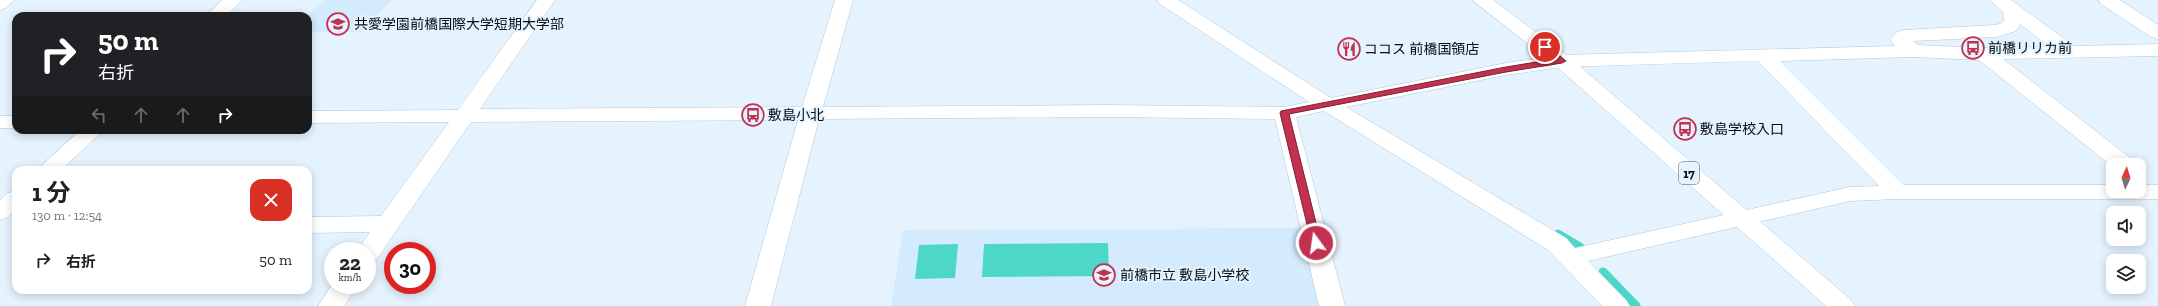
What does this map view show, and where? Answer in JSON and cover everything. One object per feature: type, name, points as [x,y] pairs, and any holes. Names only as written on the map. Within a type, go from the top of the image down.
[{"type":"main road","points":[[0,4],[5,0]]},
{"type":"main road","points":[[220,12],[233,0]]},
{"type":"main road","points":[[375,242],[546,0]]},
{"type":"main road","points":[[758,306],[810,114],[844,0]]},
{"type":"main road","points":[[1166,0],[1328,105],[1538,231],[1557,244],[1571,257],[1617,306]]},
{"type":"main road","name":"17","points":[[1481,0],[1562,61],[1842,306]]},
{"type":"main road","name":"17","points":[[1494,0],[1536,40]]},
{"type":"main road","points":[[2107,0],[2158,33]]},
{"type":"main road","points":[[1913,51],[1900,39],[1904,36],[1997,31],[2009,27],[2013,20],[2006,5]]},
{"type":"main road","points":[[2006,5],[2068,51]]},
{"type":"main road","points":[[312,117],[1106,111],[1284,113],[1506,69],[1562,61],[1762,54],[1913,51],[1984,54],[2158,50]]},
{"type":"main road","points":[[1762,54],[1898,192]]},
{"type":"main road","points":[[1984,54],[2116,158]]},
{"type":"main road","points":[[1284,113],[1332,306]]},
{"type":"main road","points":[[0,122],[12,122]]},
{"type":"main road","points":[[52,166],[88,134]]},
{"type":"main road","points":[[2146,182],[2158,192]]},
{"type":"main road","points":[[1571,257],[1839,196],[1898,192],[2158,192]]},
{"type":"main road","points":[[0,212],[12,202]]},
{"type":"main road","points":[[312,225],[388,224]]},
{"type":"main road","points":[[331,306],[339,294]]},
{"type":"shaded area","name":"共愛学園前橋国際大学短期大学部","points":[[325,0],[391,0],[361,32],[312,32],[312,12]]},
{"type":"shaded area","name":"前橋市立 敷島小学校","points":[[1301,228],[1319,306],[891,306],[903,230]]},
{"type":"shaded area","points":[[1108,243],[1109,276],[982,277],[984,244]]},
{"type":"shaded area","points":[[958,244],[955,278],[915,279],[919,245]]},
{"type":"waterway","points":[[1558,234],[1580,247]]},
{"type":"waterway","points":[[1603,272],[1636,306]]},
{"type":"place","name":"共愛学園前橋国際大学短期大学部","points":[[338,24]]},
{"type":"place","name":"前橋リリカ前","points":[[1973,48]]},
{"type":"place","name":"ココス 前橋国領店","points":[[1349,49]]},
{"type":"place","name":"敷島小北","points":[[753,115]]},
{"type":"place","name":"敷島学校入口","points":[[1685,129]]},
{"type":"place","name":"前橋市立 敷島小学校","points":[[1104,275]]},
{"type":"route","points":[[1316,243],[1284,113],[1506,69],[1562,61],[1545,47]]}]
